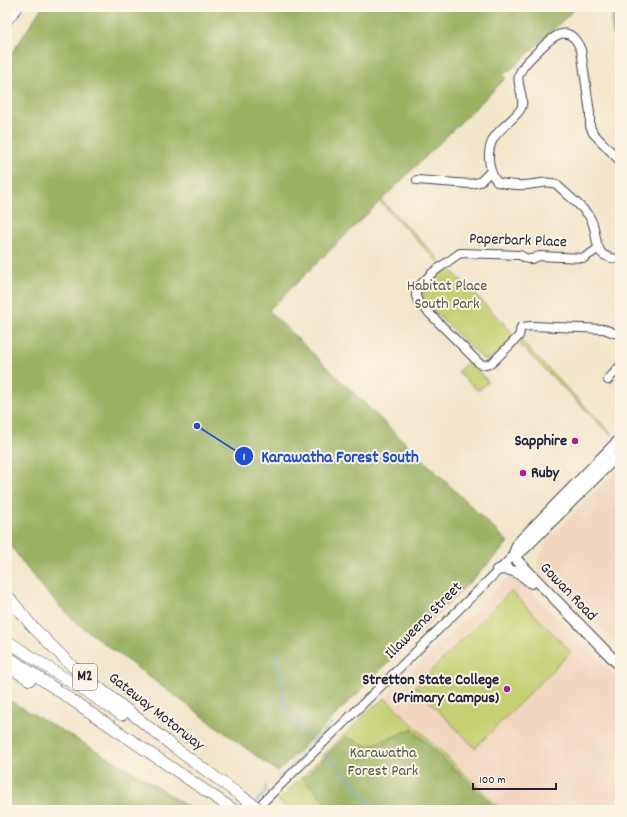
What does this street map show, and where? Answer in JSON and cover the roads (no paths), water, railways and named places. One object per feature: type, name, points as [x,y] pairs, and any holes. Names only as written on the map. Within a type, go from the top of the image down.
[{"type":"highway","points":[[7,20],[17,7]]},
{"type":"highway","name":"Gateway Motorway","points":[[7,595],[31,625],[73,667],[175,748],[261,810]]},
{"type":"highway","points":[[7,641],[163,743],[175,748]]},
{"type":"highway","name":"M2","points":[[7,656],[93,714],[105,724],[230,807]]},
{"type":"highway","points":[[7,666],[92,718],[105,724]]},
{"type":"main road","name":"Illaweena Street","points":[[512,556],[518,544],[619,447]]},
{"type":"main road","name":"Gowan Road","points":[[512,556],[620,666]]},
{"type":"main road","points":[[497,570],[507,569],[521,575],[553,598]]},
{"type":"street","points":[[620,161],[593,133],[590,126],[590,113],[581,50],[577,41],[570,35],[562,33],[552,37],[525,64],[519,74],[518,82],[522,96],[522,105],[518,113],[492,139],[489,149],[490,171],[496,182],[506,184],[535,184],[549,181],[556,184],[590,217],[594,227],[598,248],[607,257],[620,259]]},
{"type":"street","points":[[417,180],[470,184],[480,182],[490,171]]},
{"type":"street","name":"Paperbark Place","points":[[598,248],[584,258],[539,256],[532,259],[527,259],[520,255],[460,253],[432,273],[416,289],[416,296],[418,302],[480,364],[486,365],[492,363],[519,336],[521,327],[532,326],[604,329],[614,333],[620,333]]},
{"type":"street","points":[[608,380],[620,366]]},
{"type":"street","name":"Illaweena Street","points":[[255,810],[512,556]]},
{"type":"waterway","points":[[276,651],[286,712],[311,739]]},
{"type":"waterway","points":[[288,769],[331,724]]},
{"type":"waterway","points":[[325,753],[378,810]]},
{"type":"waterway","points":[[278,778],[283,774]]},
{"type":"waterway","points":[[256,802],[265,793],[266,786]]},
{"type":"place","name":"Karawatha Forest South","points":[[197,426]]},
{"type":"place","name":"Sapphire","points":[[575,441]]},
{"type":"place","name":"Ruby","points":[[523,473]]},
{"type":"place","name":"Stretton State College (Primary Campus)","points":[[507,689]]},
{"type":"park label","name":"Habitat Place South Park","points":[[447,295]]},
{"type":"park label","name":"Karawatha Forest Park","points":[[383,762]]}]
